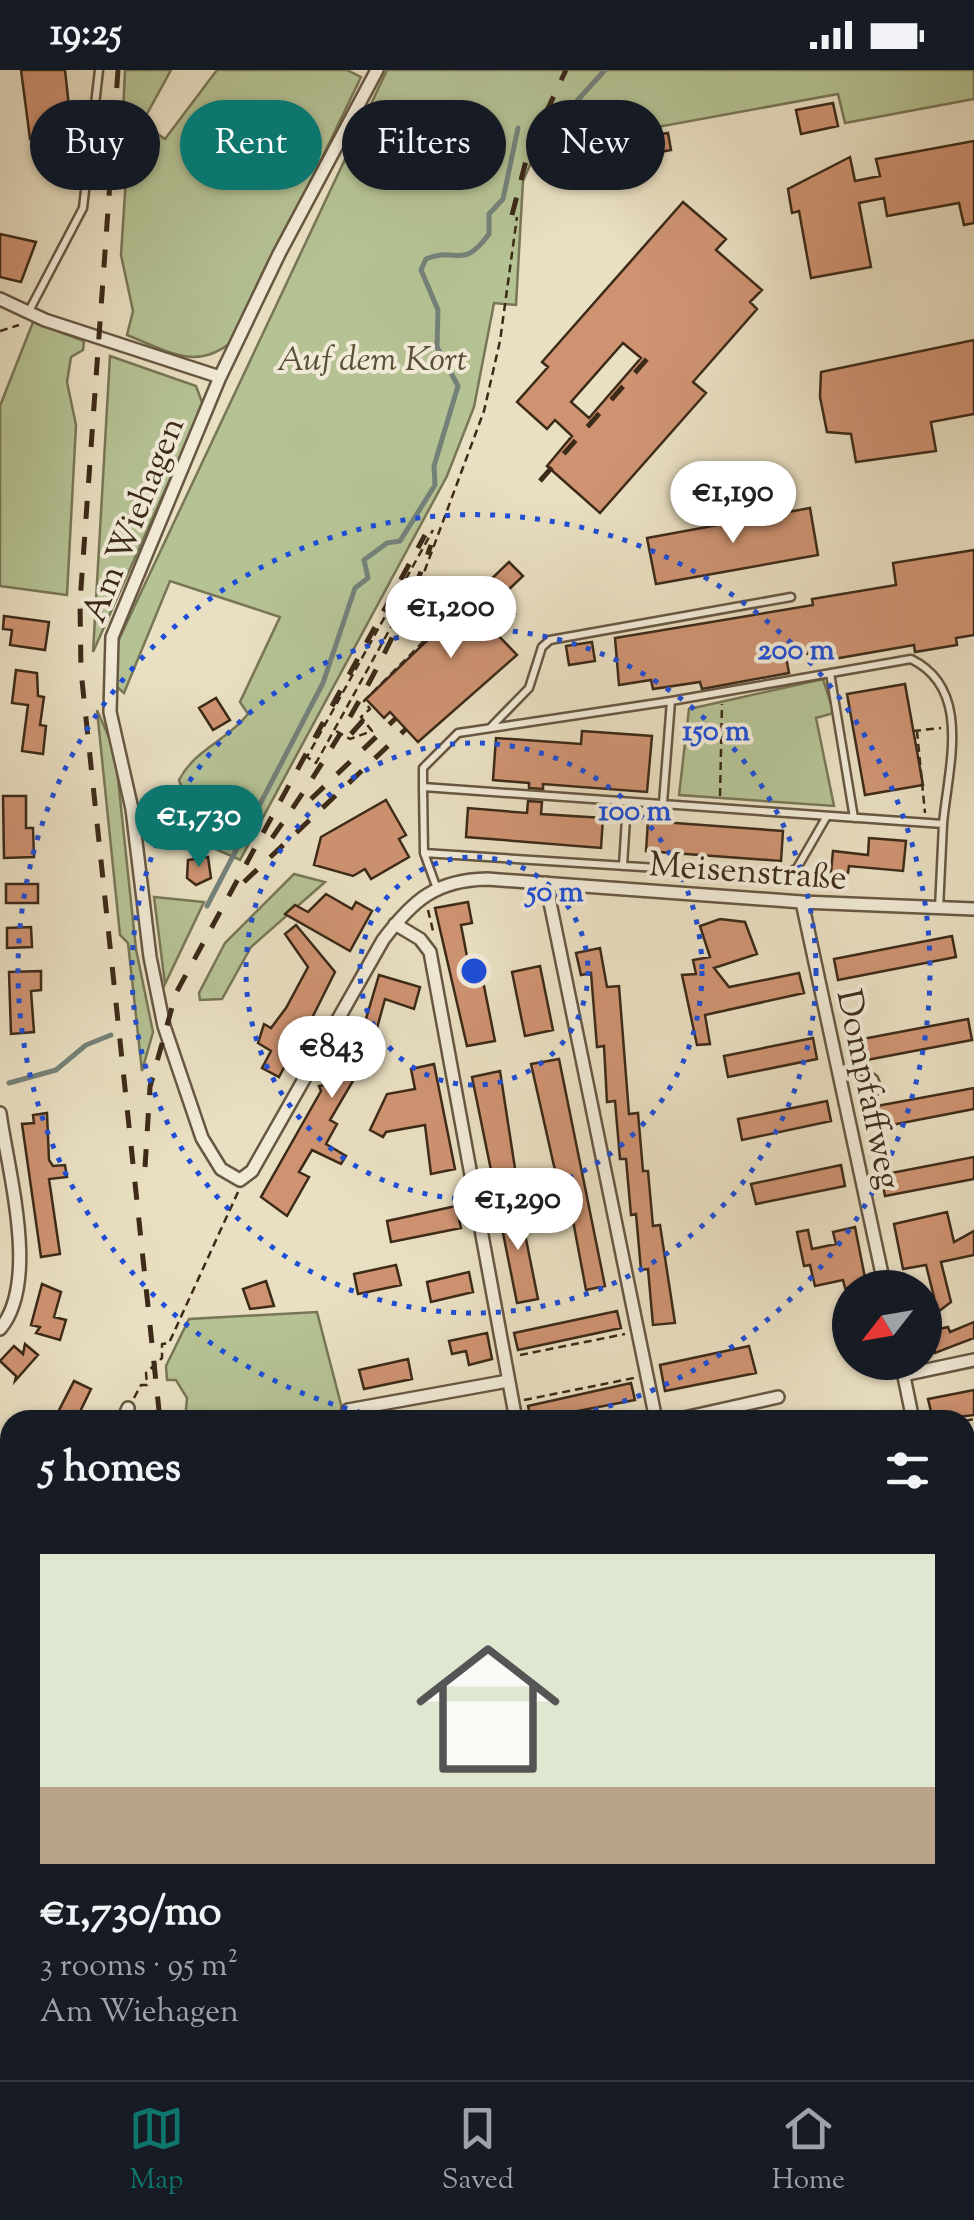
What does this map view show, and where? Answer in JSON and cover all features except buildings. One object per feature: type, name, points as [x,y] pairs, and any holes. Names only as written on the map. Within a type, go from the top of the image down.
[{"type":"street","name":"Am Wiehagen","points":[[240,1180],[230,1177],[211,1155],[172,1056],[150,956],[132,809],[112,725],[108,684],[119,612],[220,377],[279,254],[376,70]]},
{"type":"street","points":[[0,298],[28,312],[220,377]]},
{"type":"street","name":"Meisenstraße","points":[[430,890],[488,878],[802,902],[974,910]]},
{"type":"street","points":[[546,883],[654,1410]]},
{"type":"street","points":[[240,1180],[263,1157],[395,924],[430,890]]},
{"type":"street","name":"Dompfaffweg","points":[[802,902],[881,1270]]},
{"type":"street","points":[[395,924],[420,939],[430,952],[514,1410]]},
{"type":"street","points":[[0,1113],[20,1262],[18,1297],[0,1330]]},
{"type":"street","points":[[942,1364],[974,1360]]},
{"type":"street","points":[[348,1410],[508,1380]]},
{"type":"street","points":[[904,1380],[911,1410]]},
{"type":"street","points":[[720,1410],[778,1397]]},
{"type":"lane","points":[[28,312],[83,208],[99,70]]},
{"type":"lane","points":[[489,729],[529,688],[542,647],[550,640],[791,597]]},
{"type":"lane","points":[[430,890],[424,853],[423,768],[458,733],[911,659],[928,667],[944,683],[951,703],[939,910]]},
{"type":"lane","points":[[830,673],[854,818]]},
{"type":"lane","points":[[663,804],[671,701]]},
{"type":"lane","points":[[424,787],[943,824]]},
{"type":"lane","points":[[622,866],[628,802]]},
{"type":"lane","points":[[424,853],[782,876],[796,868],[827,816]]},
{"type":"lane","points":[[839,1073],[863,1071],[874,1078],[878,1090]]},
{"type":"path","points":[[336,731],[350,739],[372,731],[361,718],[370,708],[364,701],[426,639],[406,620],[484,411],[500,341],[517,217]]},
{"type":"path","points":[[0,331],[19,325],[28,312]]},
{"type":"path","points":[[407,598],[316,763],[307,757],[432,530]]},
{"type":"path","points":[[720,808],[722,692]]},
{"type":"path","points":[[924,823],[926,798],[915,731],[951,726]]},
{"type":"path","points":[[430,890],[434,936],[430,952]]},
{"type":"path","points":[[127,1410],[141,1385],[147,1384],[146,1372],[162,1358],[162,1344],[170,1344],[236,1204],[240,1180]]},
{"type":"path","points":[[504,1358],[638,1331]]},
{"type":"path","points":[[512,1402],[647,1376]]},
{"type":"green space","points":[[125,70],[171,70],[155,100],[124,100]]},
{"type":"green space","points":[[217,70],[347,70],[361,77],[350,100],[342,100],[342,117],[322,158],[322,100],[194,100]]},
{"type":"green space","name":"Auf dem Kort","points":[[387,70],[974,70],[974,99],[845,123],[838,94],[665,126],[665,100],[526,100],[526,174],[516,305],[494,303],[474,407],[447,476],[240,860],[213,848],[223,829],[197,830],[179,780],[194,760],[248,714],[240,702],[280,617],[170,581],[124,693],[106,678],[120,637],[342,166],[342,190],[506,190],[506,100],[373,100]]},
{"type":"green space","points":[[180,119],[180,190],[307,190],[235,339],[208,355],[182,356],[127,335],[133,311],[121,255],[125,190],[160,190],[160,136],[165,139]]},
{"type":"green space","points":[[33,322],[84,341],[83,350],[71,357],[67,382],[76,425],[67,595],[0,586],[0,406]]},
{"type":"green space","points":[[110,356],[196,386],[203,405],[93,652]]},
{"type":"green space","points":[[823,679],[834,713],[816,718],[834,806],[679,795],[689,709]]},
{"type":"green space","points":[[97,710],[115,751],[136,949],[153,1032],[142,1071],[128,943],[120,935]]},
{"type":"green space","points":[[294,874],[325,882],[251,947],[222,999],[200,1000],[199,993],[225,943]]},
{"type":"green space","points":[[154,897],[204,902],[165,984]]},
{"type":"green space","points":[[317,1312],[342,1410],[186,1410],[187,1398],[176,1380],[167,1380],[166,1366],[189,1319]]},
{"type":"waterway","points":[[578,100],[605,70]]},
{"type":"waterway","points":[[207,906],[323,683],[355,588],[368,578],[364,560],[387,543],[400,541],[435,485],[434,466],[458,386],[437,347],[438,310],[421,270],[426,259],[472,252],[489,234],[489,214],[503,199],[518,128]]},
{"type":"waterway","points":[[9,1083],[56,1070],[86,1045],[111,1035]]},
{"type":"railway","points":[[118,70],[80,602],[81,671],[159,1410]]},
{"type":"railway","points":[[512,215],[529,149],[566,70]]},
{"type":"railway","points":[[540,481],[654,351]]},
{"type":"railway","points":[[145,1167],[150,1087],[176,993],[425,535]]},
{"type":"railway","points":[[272,838],[361,697],[399,623],[431,545]]},
{"type":"railway","points":[[351,734],[374,708]]},
{"type":"railway","points":[[311,799],[396,718]]},
{"type":"railway","points":[[244,882],[406,729]]}]
